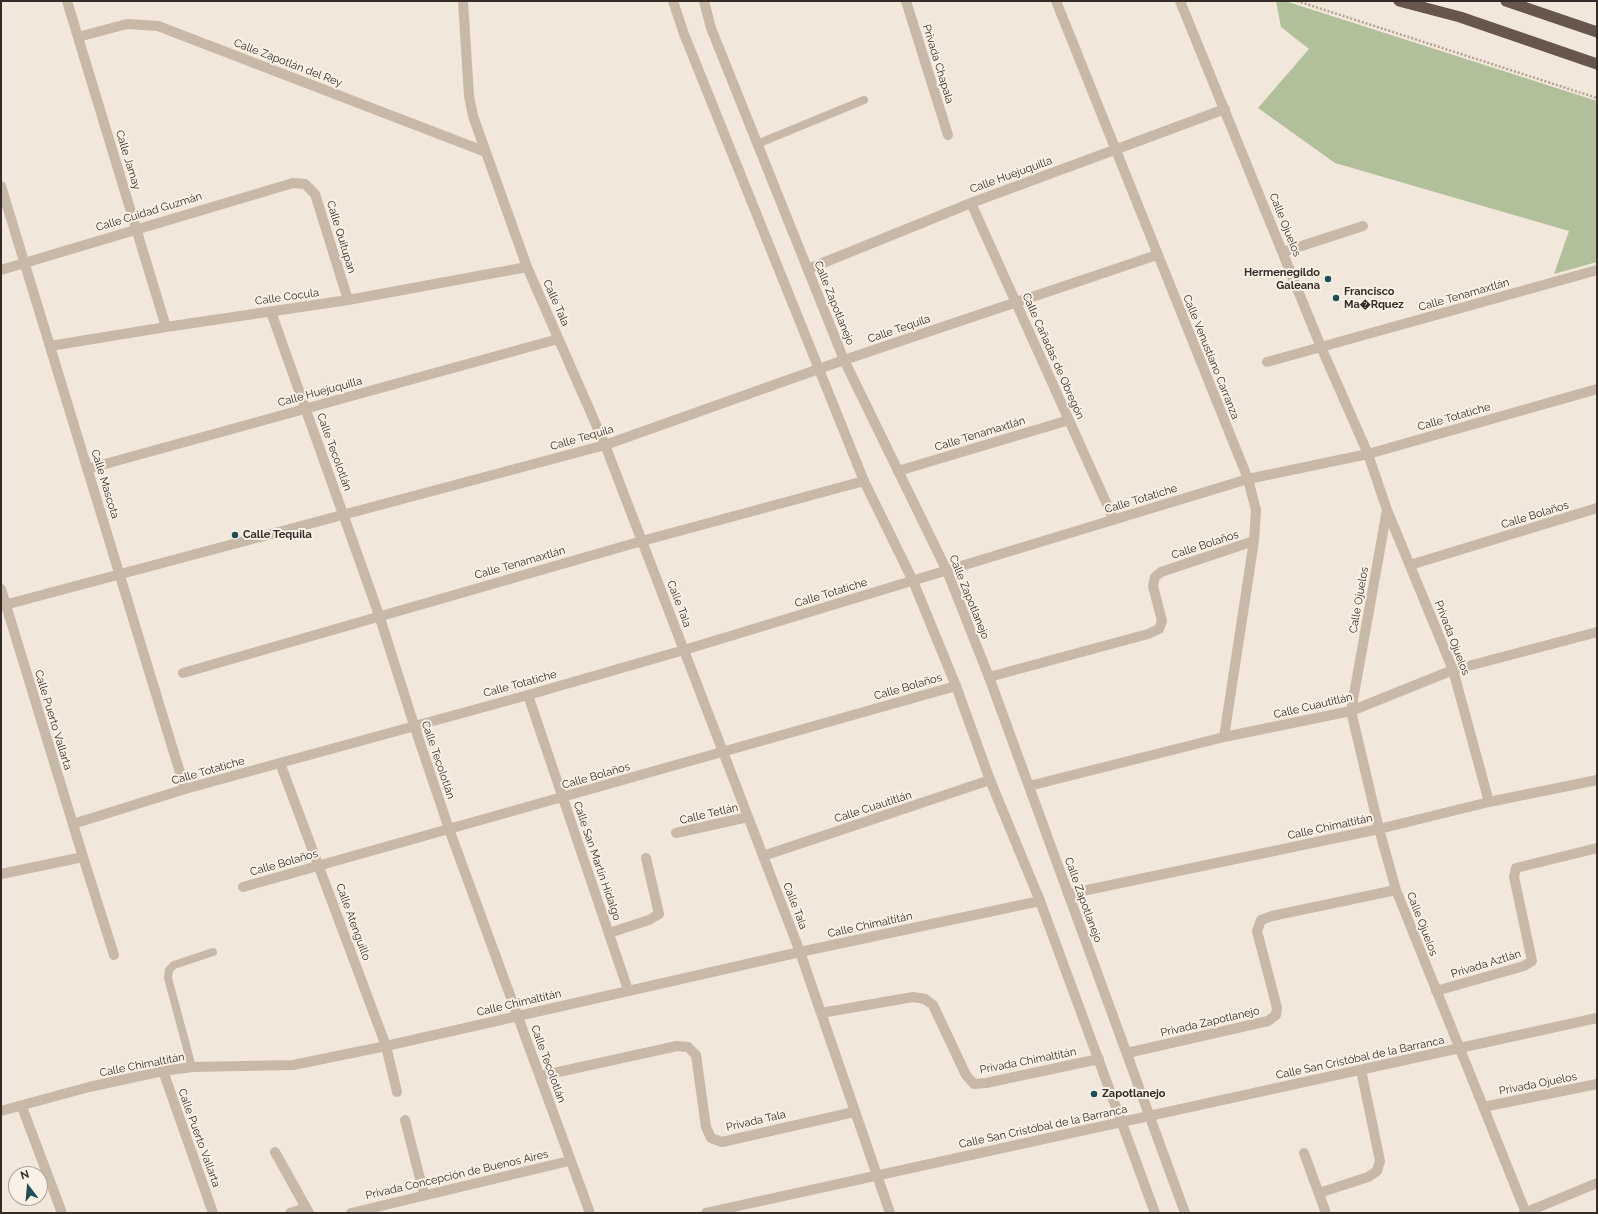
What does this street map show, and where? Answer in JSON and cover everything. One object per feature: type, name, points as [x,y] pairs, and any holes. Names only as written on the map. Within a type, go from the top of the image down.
[{"type":"highway","points":[[1399,1],[1460,17],[1597,64]]},
{"type":"highway","points":[[1506,1],[1597,32]]},
{"type":"street","name":"Calle Jamay","points":[[66,1],[166,327]]},
{"type":"street","name":"Calle Tala","points":[[463,1],[469,96],[473,116],[527,267],[605,445],[800,952],[890,1213]]},
{"type":"street","points":[[673,1],[684,34],[864,481],[913,581],[956,686],[990,780],[1040,901],[1155,1213]]},
{"type":"street","name":"Calle Zapotlanejo","points":[[704,1],[711,28],[844,360],[947,571],[989,677],[1185,1213]]},
{"type":"street","name":"Privada Chapala","points":[[906,1],[948,135]]},
{"type":"street","name":"Calle Venustiano Carranza","points":[[1056,1],[1114,149],[1248,479],[1256,510],[1254,541],[1224,737]]},
{"type":"street","name":"Calle Ojuelos","points":[[1180,1],[1321,348],[1368,454],[1387,510],[1351,711],[1379,829],[1396,890],[1436,992],[1461,1048],[1525,1213]]},
{"type":"street","name":"Calle Zapotlán del Rey","points":[[78,37],[127,24],[158,26],[486,152]]},
{"type":"street","name":"Calle Huejuquilla","points":[[808,269],[971,203],[1225,109]]},
{"type":"street","name":"Calle Cuidad Guzmán","points":[[1,270],[136,228],[293,183],[306,184]]},
{"type":"street","name":"Calle Quitupan","points":[[306,184],[315,194],[348,300]]},
{"type":"street","name":"Calle Mascota","points":[[1,186],[185,789]]},
{"type":"street","name":"Calle Cañadas de Obregón","points":[[971,203],[1114,520]]},
{"type":"street","points":[[1283,252],[1363,226]]},
{"type":"street","name":"Calle Tequila","points":[[3,606],[605,445],[820,370],[844,360],[1157,255]]},
{"type":"street","name":"Calle Cocula","points":[[50,346],[348,300],[527,267]]},
{"type":"street","name":"Calle Tenamaxtlán","points":[[1267,362],[1597,270]]},
{"type":"street","name":"Calle Tecolotlán","points":[[270,312],[306,408],[379,615],[414,726],[449,829],[540,1076],[569,1160],[590,1213]]},
{"type":"street","name":"Calle Huejuquilla","points":[[87,469],[558,339]]},
{"type":"street","name":"Calle Totatiche","points":[[73,824],[185,789],[528,695],[684,650],[1248,479],[1368,454],[1597,390]]},
{"type":"street","name":"Calle Tenamaxtlán","points":[[898,471],[1068,420]]},
{"type":"street","name":"Calle Tenamaxtlán","points":[[183,673],[379,615],[642,541],[864,481]]},
{"type":"street","name":"Calle Bolaños","points":[[1410,565],[1597,508]]},
{"type":"street","name":"Privada Ojuelos","points":[[1387,510],[1453,670],[1489,802]]},
{"type":"street","name":"Calle Bolaños","points":[[989,677],[1148,634],[1159,629],[1162,620],[1153,586],[1155,577],[1161,572],[1254,541]]},
{"type":"street","name":"Calle Puerto Vallarta","points":[[1,589],[3,606],[114,955]]},
{"type":"street","name":"Calle Cuautitlán","points":[[1028,786],[1224,737],[1351,711],[1453,670],[1597,632]]},
{"type":"street","name":"Calle Bolaños","points":[[243,887],[956,686]]},
{"type":"street","name":"Calle San Martín Hidalgo","points":[[528,695],[628,990]]},
{"type":"street","name":"Calle Atenguillo","points":[[280,763],[386,1046],[397,1092]]},
{"type":"street","name":"Calle Cuautitlán","points":[[763,856],[990,780]]},
{"type":"street","name":"Calle Chimaltitán","points":[[1068,894],[1379,829],[1489,802],[1597,780]]},
{"type":"street","name":"Calle Tetlán","points":[[676,834],[748,817]]},
{"type":"street","name":"Privada Aztlán","points":[[1436,992],[1524,966],[1532,960],[1514,877],[1516,868],[1597,848]]},
{"type":"street","points":[[1,874],[83,857]]},
{"type":"street","points":[[609,933],[649,920],[659,914],[646,858]]},
{"type":"street","name":"Privada Zapotlanejo","points":[[1127,1054],[1268,1021],[1276,1015],[1278,1008],[1257,931],[1261,920],[1272,916],[1396,890]]},
{"type":"street","name":"Calle Chimaltitán","points":[[1,1111],[22,1107],[89,1087],[163,1071],[192,1067],[292,1065],[386,1046],[800,952],[1040,901]]},
{"type":"street","name":"Privada Chimaltitán","points":[[821,1013],[913,997],[925,998],[933,1005],[966,1075],[974,1084],[986,1083],[1099,1059]]},
{"type":"street","name":"Calle San Cristóbal de la Barranca","points":[[706,1213],[1123,1123],[1597,1018]]},
{"type":"street","name":"Privada Tala","points":[[540,1076],[677,1046],[688,1047],[696,1055],[706,1127],[711,1138],[722,1142],[854,1112]]},
{"type":"street","points":[[1319,1194],[1368,1177],[1376,1171],[1380,1161],[1361,1070]]},
{"type":"street","name":"Calle Puerto Vallarta","points":[[163,1071],[213,1213]]},
{"type":"street","name":"Privada Ojuelos","points":[[1483,1107],[1597,1084]]},
{"type":"street","points":[[22,1107],[62,1213]]},
{"type":"street","points":[[405,1120],[424,1194]]},
{"type":"street","points":[[275,1152],[307,1211],[290,1213]]},
{"type":"street","points":[[1304,1153],[1326,1213]]},
{"type":"street","name":"Privada Concepción de Buenos Aires","points":[[351,1213],[424,1194],[569,1160]]},
{"type":"street","points":[[1525,1213],[1597,1183]]},
{"type":"lane","points":[[757,144],[864,100]]},
{"type":"lane","points":[[192,1067],[168,978],[169,970],[174,965],[213,952]]},
{"type":"path","points":[[1297,1],[1597,98]]},
{"type":"green space","points":[[1276,1],[1285,1],[1597,101],[1597,262],[1554,274],[1569,231],[1335,163],[1258,108],[1309,49],[1281,27]]},
{"type":"place","name":"Hermenegildo Galeana","points":[[1328,279]]},
{"type":"place","name":"Francisco Ma�Rquez","points":[[1336,298]]},
{"type":"place","name":"Calle Tequila","points":[[235,535]]},
{"type":"place","name":"Zapotlanejo","points":[[1094,1094]]}]
